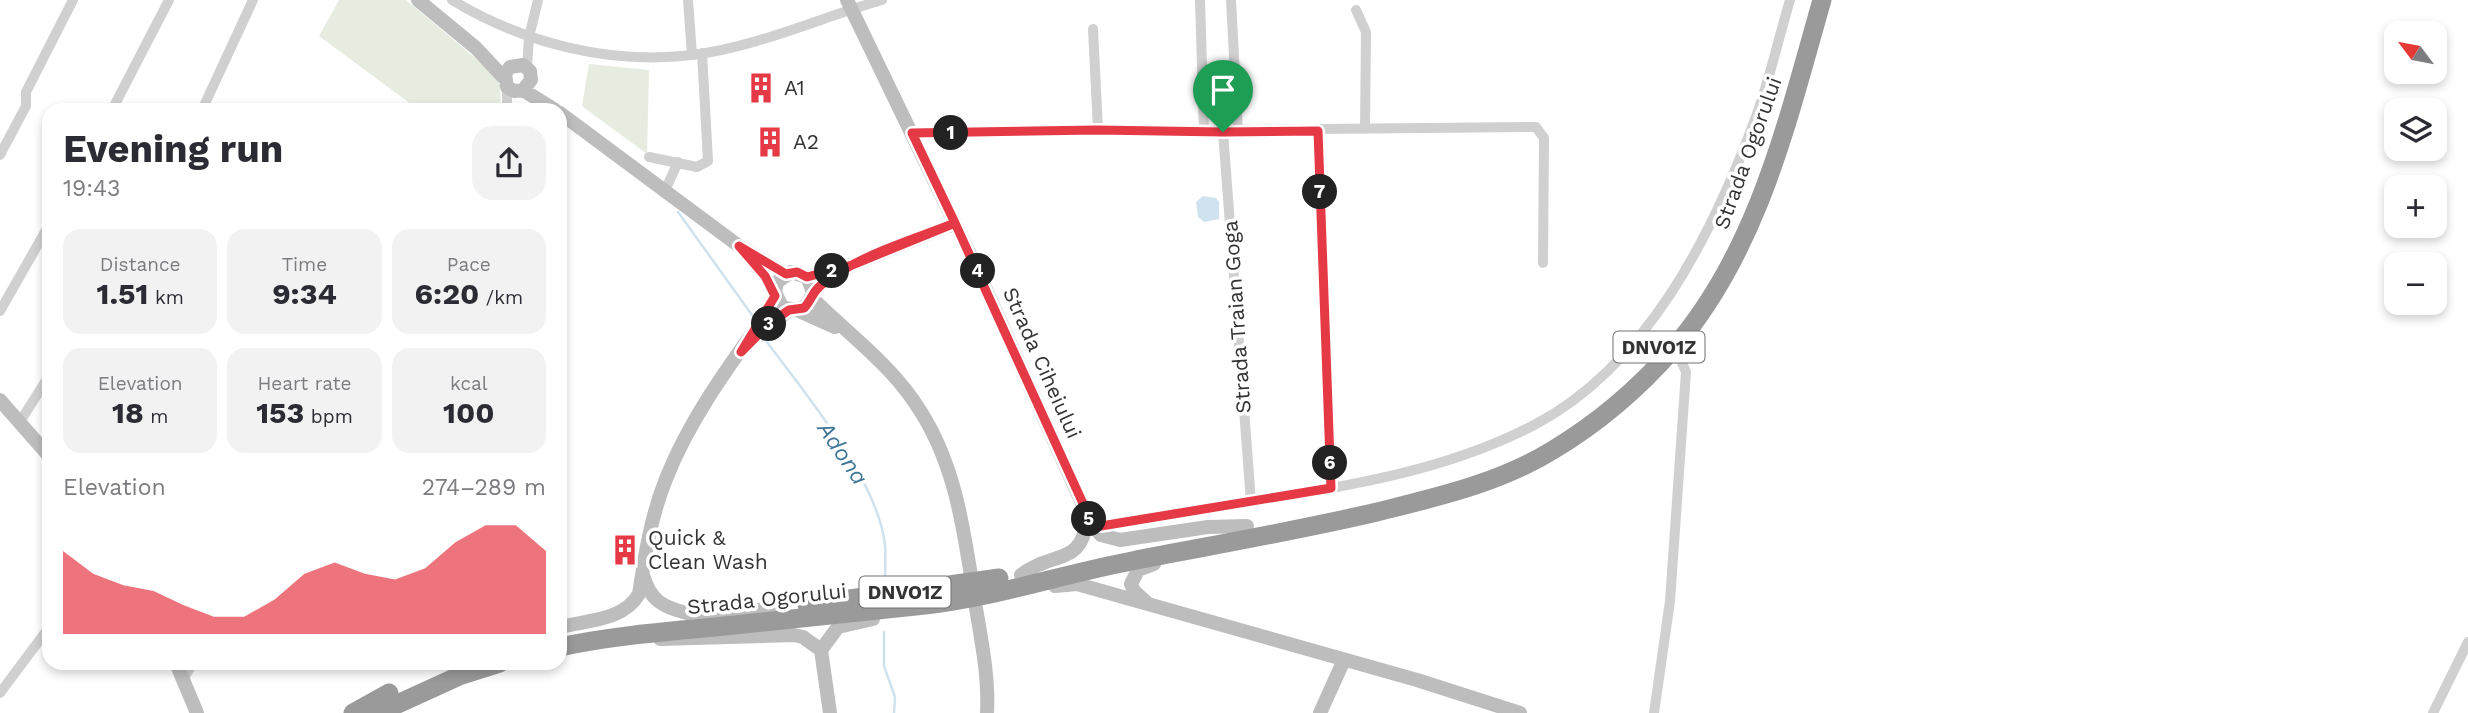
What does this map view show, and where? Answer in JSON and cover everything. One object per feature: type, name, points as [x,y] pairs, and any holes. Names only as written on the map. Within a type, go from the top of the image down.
[{"type":"highway","name":"Strada Ogorului","points":[[567,635],[1021,575],[1412,492],[1498,466],[1552,438],[1581,418],[1634,373],[1668,336],[1688,308],[1738,223],[1763,166],[1811,0]]},
{"type":"highway","name":"Strada Ogorului","points":[[567,646],[635,635],[932,604],[984,594],[1126,562],[1265,536],[1432,498],[1516,469],[1551,451],[1611,410],[1675,347],[1720,281],[1752,221],[1786,125],[1822,0]]},
{"type":"highway","points":[[353,713],[392,692],[447,670]]},
{"type":"highway","points":[[378,713],[478,670]]},
{"type":"street","points":[[0,155],[26,106],[26,92],[73,0]]},
{"type":"street","points":[[116,103],[169,0]]},
{"type":"street","points":[[205,103],[253,0]]},
{"type":"street","points":[[418,0],[549,103]]},
{"type":"street","points":[[452,0],[476,15],[529,37],[621,56],[697,54],[785,32],[849,4],[882,0]]},
{"type":"street","points":[[509,103],[538,0]]},
{"type":"street","points":[[649,157],[697,167],[708,162],[697,54],[688,0]]},
{"type":"street","points":[[1200,0],[1203,132]]},
{"type":"street","points":[[1231,0],[1238,132]]},
{"type":"street","points":[[1021,575],[1038,563],[1077,550],[1084,538],[1087,517],[1101,526],[1331,488],[1424,468],[1500,441],[1537,423],[1578,397],[1645,329],[1694,252],[1729,182],[1755,119],[1790,0]]},
{"type":"street","name":"Strada Ciheiului","points":[[849,4],[955,223],[1087,517],[1097,532],[1114,540],[1208,527],[1247,526]]},
{"type":"street","points":[[1356,9],[1366,32],[1365,129]]},
{"type":"street","points":[[1093,29],[1097,130]]},
{"type":"street","points":[[513,103],[517,78]]},
{"type":"street","points":[[567,117],[664,193],[739,246],[786,274]]},
{"type":"street","points":[[912,133],[1097,130],[1238,132],[1535,127],[1544,138],[1543,263]]},
{"type":"street","points":[[1318,131],[1331,488]]},
{"type":"street","name":"Strada Traian Goga","points":[[1223,132],[1251,502]]},
{"type":"street","points":[[664,193],[678,162]]},
{"type":"street","points":[[567,625],[623,611],[639,594],[649,535],[675,457],[706,402],[741,352],[775,294],[777,282],[786,274],[797,272],[807,277],[852,265],[955,223]]},
{"type":"street","points":[[0,311],[42,237]]},
{"type":"street","points":[[739,246],[775,294],[778,303],[848,334]]},
{"type":"street","points":[[741,352],[770,323],[793,310],[804,308],[813,295],[852,265]]},
{"type":"street","points":[[807,277],[813,295],[848,334],[891,372],[926,419],[949,470],[961,516],[986,669],[987,713]]},
{"type":"street","points":[[1654,713],[1670,601],[1686,372],[1675,347]]},
{"type":"street","points":[[21,420],[42,387]]},
{"type":"street","points":[[0,400],[21,420],[42,447]]},
{"type":"street","points":[[1152,606],[1139,597],[1131,584],[1133,577],[1143,566],[1219,553],[1265,536]]},
{"type":"street","points":[[642,573],[651,595],[672,611],[687,613],[780,609]]},
{"type":"street","points":[[984,594],[1077,584],[1520,713]]},
{"type":"street","points":[[830,713],[821,650],[834,631],[843,625],[932,604]]},
{"type":"street","points":[[635,635],[682,640],[794,635],[803,636],[821,650]]},
{"type":"street","points":[[0,693],[42,637]]},
{"type":"street","points":[[2433,713],[2468,642]]},
{"type":"street","points":[[1320,713],[1344,660]]},
{"type":"street","points":[[179,670],[197,713]]},
{"type":"street","points":[[183,680],[189,670]]},
{"type":"shaded area","points":[[339,0],[406,0],[492,72],[500,86],[501,103],[410,103],[319,36]]},
{"type":"shaded area","points":[[589,64],[649,70],[647,154],[582,106]]},
{"type":"water","points":[[1203,196],[1216,198],[1219,202],[1219,219],[1204,222],[1198,217],[1196,202]]},
{"type":"waterway","name":"Adona","points":[[678,212],[752,315]]},
{"type":"waterway","name":"Adona","points":[[767,342],[820,412],[869,493],[880,520],[885,545],[885,577]]},
{"type":"waterway","name":"Adona","points":[[884,632],[884,666],[895,697],[894,713]]},
{"type":"place","name":"A1","points":[[761,88]]},
{"type":"place","name":"A2","points":[[770,142]]},
{"type":"place","name":"Quick & Clean Wash","points":[[625,550]]},
{"type":"route","points":[[1223,132],[1097,130],[912,133],[955,223],[852,265],[807,277],[797,272],[786,274],[739,246],[775,292],[769,310],[741,352],[770,323],[789,310],[804,308],[813,292],[852,265],[872,256],[955,223],[1091,521],[1101,526],[1138,521],[1331,488],[1318,131],[1223,132]]}]
